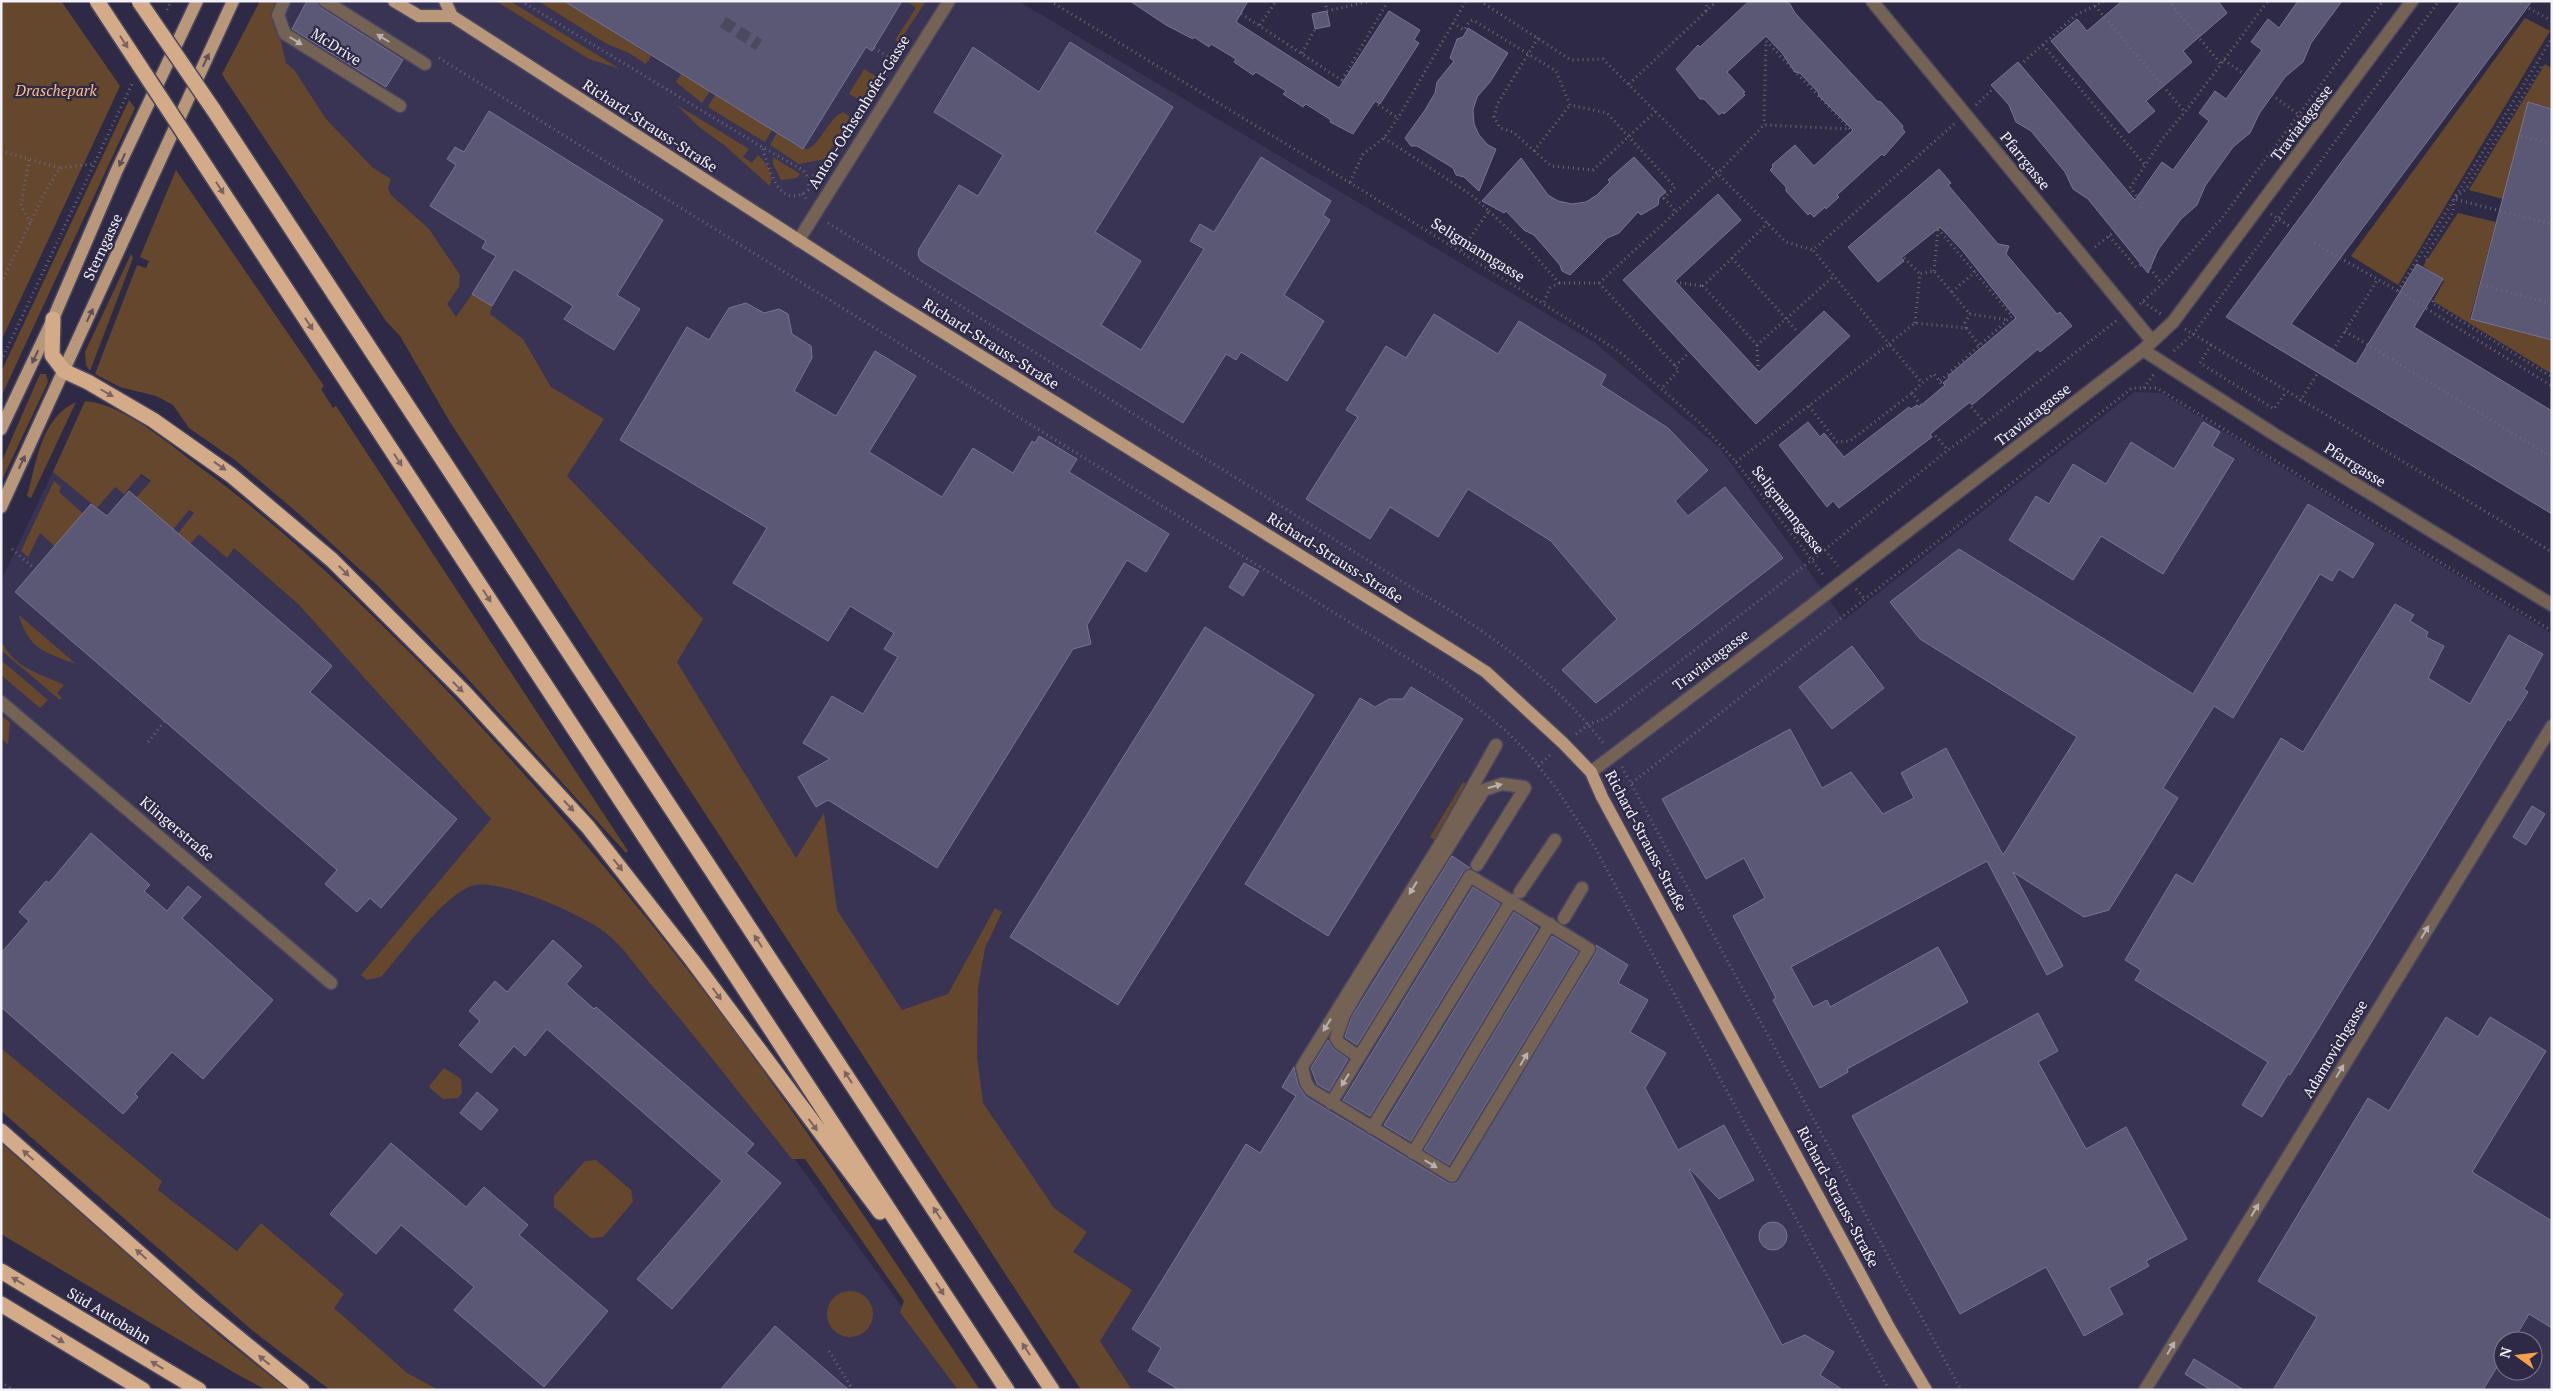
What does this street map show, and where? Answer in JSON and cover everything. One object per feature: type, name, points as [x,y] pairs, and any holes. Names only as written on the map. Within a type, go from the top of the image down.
[{"type":"highway","points":[[97,1],[1007,1390]]},
{"type":"highway","points":[[139,1],[213,109],[1052,1390]]},
{"type":"highway","points":[[53,319],[52,355],[64,371],[88,382],[153,420],[232,474],[332,560],[464,692],[588,827],[692,960],[873,1204],[913,1248]]},
{"type":"highway","points":[[1,1131],[197,1304],[302,1390]]},
{"type":"highway","name":"Süd Autobahn","points":[[1,1271],[199,1390]]},
{"type":"highway","points":[[1,1304],[143,1390]]},
{"type":"main road","name":"Sterngasse","points":[[1,429],[53,319],[117,170],[197,1]]},
{"type":"main road","name":"Sterngasse","points":[[1,507],[234,1]]},
{"type":"main road","points":[[394,1],[419,16],[452,16],[445,1]]},
{"type":"main road","name":"Richard-Strauss-Straße","points":[[452,16],[798,241],[1486,672],[1542,724],[1590,772],[1890,1329],[1926,1390]]},
{"type":"street","name":"McDrive","points":[[284,1],[278,15],[285,34],[400,106]]},
{"type":"street","points":[[324,1],[428,58]]},
{"type":"street","name":"Anton-Ochsenhofer-Gasse","points":[[798,241],[949,1]]},
{"type":"street","name":"Pfarrgasse","points":[[1872,1],[2129,311],[2148,346],[2162,362],[2277,436],[2552,604]]},
{"type":"street","name":"Traviatagasse","points":[[1590,772],[1834,588],[2148,346],[2173,322],[2412,1]]},
{"type":"street","name":"Klingerstraße","points":[[1,702],[332,982]]},
{"type":"street","name":"Adamovichgasse","points":[[2145,1390],[2552,726]]},
{"type":"street","points":[[1331,1103],[1470,876],[1516,896],[1550,924],[1588,949],[1460,1167],[1452,1176],[1331,1103],[1311,1090],[1306,1083],[1302,1067],[1305,1059],[1439,846],[1496,745]]},
{"type":"street","points":[[1359,1057],[1339,1043],[1336,1038],[1344,1015],[1362,984],[1484,790],[1502,784],[1524,787],[1477,865]]},
{"type":"street","points":[[1372,1128],[1516,896],[1555,840]]},
{"type":"street","points":[[1564,918],[1582,888]]},
{"type":"street","points":[[1413,1153],[1550,924]]},
{"type":"path","points":[[521,1],[803,170],[809,179],[808,190],[802,194],[788,196],[778,189],[762,147]]},
{"type":"path","name":"Seligmanngasse","points":[[1050,1],[1350,183],[1620,352],[1700,423],[1736,462],[1834,588]]},
{"type":"path","points":[[1260,25],[1276,1]]},
{"type":"path","points":[[1325,1],[1327,11],[1371,1]]},
{"type":"path","points":[[1342,80],[1388,1]]},
{"type":"path","points":[[1350,183],[1363,154],[1384,138],[1398,118],[1466,1]]},
{"type":"path","points":[[1480,1],[1571,60],[1603,59],[1786,242],[1812,250],[1922,383]]},
{"type":"path","points":[[1706,12],[1707,1]]},
{"type":"path","points":[[1629,84],[1717,1]]},
{"type":"path","points":[[2020,65],[2076,15],[2104,1]]},
{"type":"path","points":[[2168,1],[2221,64]]},
{"type":"path","points":[[2140,207],[2143,204],[2130,188],[2163,138],[2185,112],[2268,1]]},
{"type":"path","points":[[1589,724],[1606,718],[1812,560],[1948,450],[2143,302],[2162,284],[2222,218],[2383,1]]},
{"type":"path","points":[[2144,388],[2162,362],[2193,334],[2439,1]]},
{"type":"path","points":[[2516,1],[2552,22]]},
{"type":"path","points":[[2095,6],[2185,112]]},
{"type":"path","points":[[1237,11],[1348,85]]},
{"type":"path","points":[[1453,23],[1464,30],[1473,20],[1556,71],[1570,105]]},
{"type":"path","points":[[1302,53],[1315,29]]},
{"type":"path","points":[[1538,38],[1498,103],[1494,117],[1500,128],[1513,132],[1551,166],[1593,170],[1656,111]]},
{"type":"path","points":[[2398,291],[2552,38]]},
{"type":"path","points":[[1543,304],[1550,288],[1559,283],[1599,283],[1717,174],[1764,125],[1766,40],[1850,129],[1764,125]]},
{"type":"path","points":[[2043,45],[2146,166]]},
{"type":"path","points":[[874,48],[892,59],[889,64]]},
{"type":"path","points":[[428,58],[1446,682],[1505,730],[1556,788],[1594,846],[1889,1390]]},
{"type":"path","points":[[2224,60],[2244,74]]},
{"type":"path","points":[[2428,260],[2424,258],[2453,212],[2454,199],[2466,189],[2542,65],[2543,67]]},
{"type":"path","points":[[1812,250],[1994,88]]},
{"type":"path","points":[[1374,102],[1398,118]]},
{"type":"path","points":[[1570,105],[1607,113],[1675,187],[1664,198],[1676,212]]},
{"type":"path","points":[[1534,151],[1570,105]]},
{"type":"path","points":[[2521,136],[2552,144]]},
{"type":"path","points":[[1384,138],[1470,194],[1529,249],[1559,283]]},
{"type":"path","points":[[1,151],[60,168],[94,164],[1,362]]},
{"type":"path","points":[[809,179],[822,169],[831,154]]},
{"type":"path","points":[[29,160],[22,206],[31,223]]},
{"type":"path","points":[[1,283],[60,168]]},
{"type":"path","points":[[802,194],[829,224],[1417,590],[1462,615],[1518,655],[1580,713],[1613,754],[1632,783],[1961,1390]]},
{"type":"path","points":[[2454,199],[2552,224]]},
{"type":"path","points":[[2260,207],[2292,228]]},
{"type":"path","points":[[1460,252],[1489,212]]},
{"type":"path","points":[[1703,286],[1768,223]]},
{"type":"path","points":[[1939,382],[2009,320],[2012,316],[1976,271],[1938,229],[1934,271],[1970,314],[2009,320]]},
{"type":"path","points":[[2115,231],[2109,236],[2136,268],[2141,265]]},
{"type":"path","points":[[2314,243],[2398,291],[2552,386]]},
{"type":"path","points":[[1732,258],[1796,330]]},
{"type":"path","points":[[1904,258],[1920,274],[1916,323]]},
{"type":"path","points":[[2150,268],[2162,284]]},
{"type":"path","points":[[1920,274],[1934,271]]},
{"type":"path","points":[[1952,292],[1976,271]]},
{"type":"path","points":[[1757,345],[1834,276]]},
{"type":"path","points":[[2332,350],[2378,280]]},
{"type":"path","points":[[1599,283],[1679,370],[1662,388]]},
{"type":"path","points":[[1680,283],[1703,286],[1757,345],[1758,366]]},
{"type":"path","points":[[2482,286],[2552,304]]},
{"type":"path","points":[[2433,301],[2432,303],[2552,377]]},
{"type":"path","points":[[2143,302],[2300,401],[2552,552]]},
{"type":"path","points":[[1970,314],[1965,323],[1966,328],[1979,345]]},
{"type":"path","points":[[1736,462],[1916,323],[1966,328]]},
{"type":"path","points":[[2345,331],[2552,457]]},
{"type":"path","points":[[2211,345],[2200,363],[2233,384],[2274,409],[2286,392]]},
{"type":"path","points":[[1675,366],[1690,352]]},
{"type":"path","points":[[2300,401],[2318,373]]},
{"type":"path","points":[[1809,406],[1837,442],[1850,441],[1934,374],[1944,387]]},
{"type":"path","points":[[1632,783],[2132,388],[2157,388],[2552,631]]},
{"type":"path","points":[[1912,392],[1921,405]]},
{"type":"path","points":[[1968,403],[1985,423]]},
{"type":"path","points":[[1932,432],[1948,450]]},
{"type":"path","points":[[12,548],[35,569]]},
{"type":"path","points":[[1824,550],[1840,569]]},
{"type":"path","points":[[148,742],[164,722]]},
{"type":"path","points":[[829,1351],[853,1390]]},
{"type":"path","points":[[1,1382],[13,1390]]},
{"type":"shaded area","points":[[276,1],[1018,1],[1594,342],[1720,448],[1844,620],[2134,392],[2161,393],[2552,634],[2552,1390],[1132,1390],[258,36]]},
{"type":"shaded area","points":[[74,427],[195,514],[299,605],[491,819],[505,806],[744,1089],[962,1390],[439,1390],[407,1373],[238,1251],[158,1190],[162,1181],[1,1048],[1,581]]},
{"type":"green space","name":"Draschepark","points":[[1,1],[61,1],[120,86],[1,341]]},
{"type":"green space","points":[[260,1],[275,1],[272,21],[279,34],[286,63],[295,71],[326,119],[373,168],[391,179],[388,188],[391,195],[429,229],[460,275],[459,287],[447,304],[456,317],[472,294],[492,306],[490,314],[523,339],[551,387],[604,419],[567,476],[703,619],[677,662],[796,858],[824,813],[837,910],[902,1010],[948,994],[995,908],[1002,912],[985,948],[978,988],[977,1057],[983,1103],[1054,1208],[1087,1232],[1073,1252],[1132,1290],[1100,1341],[1132,1390],[1081,1390],[450,422],[400,336],[386,321],[225,79],[222,74]]},
{"type":"green space","points":[[496,1],[510,1],[620,69],[589,59]]},
{"type":"green space","points":[[538,1],[564,1],[651,56],[646,64],[629,53],[607,44]]},
{"type":"green space","points":[[906,1],[926,1],[899,42],[895,40],[916,8]]},
{"type":"green space","points":[[2525,18],[2550,31],[2398,285],[2351,256]]},
{"type":"green space","points":[[2545,64],[2552,68],[2552,108],[2529,102],[2503,199],[2469,190]]},
{"type":"green space","points":[[864,69],[877,77],[861,101],[849,94]]},
{"type":"green space","points":[[681,74],[710,91],[702,103],[676,82]]},
{"type":"green space","points":[[715,95],[772,130],[765,142],[708,107]]},
{"type":"green space","points":[[129,100],[135,108],[1,397],[1,372]]},
{"type":"green space","points":[[677,105],[749,149],[743,157],[752,163],[758,155],[768,169],[771,178],[770,186],[723,144],[699,127]]},
{"type":"green space","points":[[843,112],[850,117],[825,159],[799,164],[770,145],[777,133],[798,147],[809,148],[814,145],[832,121]]},
{"type":"green space","points":[[773,157],[800,174],[797,178],[781,180],[773,164]]},
{"type":"green space","points":[[176,170],[324,386],[321,389],[333,408],[336,406],[628,851],[626,853],[467,678],[378,586],[299,514],[235,460],[189,428],[173,405],[156,396],[120,387],[95,374],[137,265],[146,268],[149,261],[140,257]]},
{"type":"green space","points":[[2458,213],[2496,222],[2470,318],[2552,340],[2552,374],[2433,301],[2444,281],[2423,266]]},
{"type":"green space","points":[[131,254],[133,258],[90,371],[86,365],[85,352]]},
{"type":"green space","points":[[40,374],[46,374],[48,382],[1,482],[1,463]]},
{"type":"green space","points":[[85,401],[100,404],[131,417],[161,437],[232,491],[321,567],[378,621],[471,716],[619,884],[723,1016],[822,1154],[980,1390],[958,1390],[900,1312],[904,1301],[805,1159],[792,1159],[626,953],[614,940],[596,926],[562,908],[520,892],[483,884],[471,886],[448,901],[435,913],[381,977],[367,980],[361,975],[491,819],[299,605],[234,548],[227,558],[199,534],[188,547],[176,536],[194,513],[189,510],[171,532],[133,501],[151,481],[141,474],[124,494],[115,487],[97,508],[53,472]]},
{"type":"green space","points":[[76,402],[31,498],[27,496],[37,456],[47,430],[64,410]]},
{"type":"green space","points":[[54,481],[61,487],[59,492],[89,519],[60,551],[40,533],[28,557],[21,551]]},
{"type":"green space","points":[[19,615],[76,664],[47,653],[33,643],[27,635]]},
{"type":"green space","points":[[1,640],[12,657],[20,663],[36,673],[64,685],[57,693],[62,698],[60,700],[1,650]]},
{"type":"green space","points":[[1,660],[48,700],[40,708],[1,675]]},
{"type":"green space","points":[[1,716],[10,722],[8,744],[1,739]]},
{"type":"green space","points":[[1463,782],[1470,786],[1436,841],[1430,837]]},
{"type":"green space","points":[[1,1048],[162,1181],[158,1190],[237,1251],[261,1223],[344,1294],[334,1308],[407,1373],[439,1390],[330,1390],[253,1331],[1,1111]]},
{"type":"green space","points":[[444,1068],[461,1079],[462,1093],[458,1098],[443,1099],[430,1088],[430,1085]]},
{"type":"green space","points":[[1,1143],[219,1335],[288,1390],[266,1390],[240,1376],[1,1234]]},
{"type":"green space","points":[[596,1160],[631,1190],[633,1202],[603,1237],[591,1238],[554,1207],[554,1196],[585,1161]]},
{"type":"green space","points":[[850,1291],[863,1295],[869,1301],[873,1314],[869,1327],[863,1333],[850,1337],[837,1333],[831,1327],[827,1314],[831,1301],[837,1295]]},
{"type":"building","points":[[307,1],[317,1],[321,8],[403,60],[386,87],[292,29]]},
{"type":"building","points":[[564,1],[902,1],[872,51],[866,47],[803,149]]},
{"type":"building","points":[[1130,1],[1248,1],[1236,22],[1339,88],[1389,11],[1420,30],[1414,40],[1419,43],[1380,104],[1375,101],[1353,134],[1330,122],[1331,120],[1306,104],[1303,107],[1283,94],[1286,91],[1256,72],[1253,75],[1234,62],[1236,59],[1211,44],[1209,47],[1194,37],[1193,39],[1166,25]]},
{"type":"building","points":[[1749,1],[1784,1],[1790,4],[1795,13],[1877,101],[1881,102],[1903,126],[1902,128],[1905,132],[1884,156],[1882,154],[1837,195],[1839,197],[1814,217],[1810,213],[1808,215],[1786,191],[1786,187],[1770,170],[1773,167],[1772,165],[1795,145],[1814,166],[1853,130],[1819,96],[1818,92],[1800,73],[1795,72],[1782,53],[1766,36],[1727,72],[1745,92],[1743,93],[1745,95],[1724,114],[1723,112],[1719,115],[1704,99],[1700,99],[1676,69],[1698,45],[1700,47]]},
{"type":"building","points":[[2122,1],[2218,1],[2227,13],[2183,51],[2192,62],[2146,101],[2155,111],[2129,133],[2051,41],[2077,19],[2087,31]]},
{"type":"building","points":[[2298,1],[2342,1],[2311,43],[2303,62],[2285,77],[2259,114],[2250,133],[2233,147],[2205,186],[2197,205],[2181,219],[2158,250],[2148,273],[2088,199],[2073,189],[2065,172],[2031,131],[2016,122],[2009,105],[1991,85],[2018,62],[2135,200],[2162,162],[2173,170],[2209,121],[2199,113],[2215,91],[2226,99],[2262,50],[2251,42],[2268,19],[2279,28]]},
{"type":"building","points":[[2461,1],[2532,1],[2291,324],[2356,364],[2417,264],[2443,279],[2414,327],[2552,411],[2552,514],[2226,317]]},
{"type":"building","points":[[1327,11],[1330,26],[1315,29],[1312,14]]},
{"type":"building","points":[[1468,28],[1508,53],[1490,82],[1477,97],[1473,110],[1474,124],[1479,135],[1488,145],[1496,149],[1479,191],[1464,177],[1456,175],[1453,168],[1417,146],[1411,146],[1405,138],[1435,93],[1437,82],[1454,61],[1450,58],[1457,39],[1463,37]]},
{"type":"building","points":[[1070,42],[1173,107],[1095,232],[1141,261],[1101,325],[1141,350],[1204,249],[1190,241],[1200,224],[1214,232],[1261,157],[1331,201],[1323,215],[1330,220],[1284,295],[1324,321],[1287,381],[1241,352],[1236,360],[1226,354],[1183,423],[921,261],[918,255],[919,249],[959,185],[978,196],[1003,155],[934,112],[973,47],[1039,92]]},
{"type":"building","points":[[2528,102],[2552,109],[2552,340],[2471,319]]},
{"type":"building","points":[[489,111],[663,220],[617,295],[640,309],[614,350],[564,319],[573,306],[514,269],[492,306],[472,294],[496,256],[482,248],[486,241],[430,206],[456,165],[447,159],[455,147],[464,152]]},
{"type":"building","points":[[1634,157],[1666,192],[1659,198],[1658,205],[1641,215],[1638,212],[1619,233],[1607,238],[1570,275],[1562,271],[1560,265],[1534,235],[1524,230],[1506,211],[1504,213],[1482,201],[1521,158],[1548,195],[1558,201],[1572,204],[1586,202],[1597,195],[1610,182],[1608,180]]},
{"type":"building","points":[[1939,169],[1951,183],[1948,185],[1998,244],[2009,246],[2006,254],[2057,314],[2060,312],[2072,326],[2040,352],[2038,349],[1972,405],[1970,402],[1930,434],[1932,437],[1839,508],[1833,501],[1827,507],[1779,445],[1808,422],[1820,437],[1824,433],[1844,457],[1909,407],[1911,409],[1917,405],[1919,407],[1945,385],[1943,383],[1949,378],[1948,376],[2016,318],[1962,250],[1940,227],[1901,258],[1904,261],[1878,282],[1848,247]]},
{"type":"building","points":[[1718,194],[1741,220],[1675,281],[1759,372],[1824,311],[1850,336],[1756,424],[1623,280]]},
{"type":"building","points":[[746,303],[764,313],[779,309],[788,314],[792,334],[811,346],[812,358],[794,391],[836,416],[875,351],[916,376],[869,452],[942,497],[973,448],[1013,473],[1032,441],[1035,443],[1039,436],[1077,459],[1069,472],[1169,534],[1146,572],[1127,560],[1087,625],[1091,644],[1073,649],[937,868],[828,800],[816,807],[798,777],[830,759],[803,743],[832,696],[863,714],[898,657],[884,649],[894,633],[850,606],[828,641],[733,583],[767,528],[620,440],[687,327],[709,340],[729,308]]},
{"type":"building","points":[[1434,314],[1498,354],[1519,321],[1606,375],[1601,385],[1668,428],[1708,470],[1675,501],[1688,516],[1725,487],[1783,558],[1596,703],[1562,670],[1617,619],[1551,541],[1468,489],[1438,537],[1390,507],[1370,539],[1306,499],[1358,417],[1346,410],[1386,346],[1406,358]]},
{"type":"building","points":[[2203,422],[2220,432],[2212,446],[2234,459],[2163,574],[2101,536],[2073,580],[2009,540],[2036,496],[2049,504],[2073,464],[2106,484],[2131,442],[2174,469]]},
{"type":"building","points":[[129,491],[332,666],[310,692],[457,819],[381,908],[370,898],[357,912],[325,884],[337,870],[15,592],[91,504],[107,516]]},
{"type":"building","points":[[2308,504],[2374,544],[2353,578],[2339,569],[2332,581],[2320,574],[2233,718],[2214,706],[2163,788],[2178,798],[2109,910],[2084,917],[2013,872],[2063,966],[2047,975],[1987,861],[1791,967],[1813,1007],[1827,1000],[1830,1007],[1938,947],[1968,1002],[1847,1069],[1848,1072],[1820,1088],[1773,1000],[1776,998],[1733,916],[1765,898],[1744,858],[1706,879],[1662,799],[1790,729],[1822,788],[1851,772],[1883,814],[1914,798],[1901,773],[1946,748],[2003,855],[2077,737],[1920,639],[1890,602],[1959,549],[2193,694]]},
{"type":"building","points":[[1244,563],[1259,571],[1243,596],[1229,587]]},
{"type":"building","points":[[2395,604],[2414,615],[2410,621],[2428,632],[2426,637],[2444,646],[2428,678],[2470,704],[2509,635],[2543,654],[2524,689],[2528,692],[2510,721],[2508,719],[2290,1075],[2288,1074],[2262,1117],[2242,1105],[2268,1062],[2135,980],[2141,970],[2125,960],[2176,874],[2193,884],[2281,738],[2303,752]]},
{"type":"building","points":[[1205,627],[1314,695],[1118,1005],[1010,937]]},
{"type":"building","points":[[1852,646],[1884,688],[1832,729],[1799,687]]},
{"type":"building","points":[[1411,687],[1463,719],[1328,936],[1245,884],[1360,698],[1375,707],[1389,699],[1403,699]]},
{"type":"building","points":[[2532,806],[2545,814],[2526,845],[2513,837]]},
{"type":"building","points":[[91,833],[150,885],[144,891],[167,911],[188,886],[201,897],[182,918],[273,1000],[203,1079],[172,1052],[135,1094],[138,1097],[123,1114],[1,1007],[1,953],[29,921],[19,912],[46,881],[49,883]]},
{"type":"building","points":[[1452,856],[1470,868],[1463,872],[1357,1045],[1345,1037],[1351,1018]]},
{"type":"building","points":[[1473,887],[1500,904],[1370,1116],[1343,1100]]},
{"type":"building","points":[[1514,912],[1538,928],[1411,1141],[1384,1125]]},
{"type":"building","points":[[1552,936],[1578,952],[1449,1165],[1424,1150]]},
{"type":"building","points":[[553,940],[582,966],[566,984],[594,1009],[596,1007],[754,1144],[746,1153],[781,1183],[672,1309],[637,1279],[722,1181],[547,1029],[525,1056],[514,1046],[491,1073],[459,1045],[480,1021],[469,1011],[495,981],[507,992]]},
{"type":"building","points":[[1596,945],[1628,965],[1618,983],[1648,1000],[1630,1032],[1666,1053],[1645,1088],[1678,1150],[1724,1125],[1754,1180],[1719,1199],[1689,1170],[1782,1345],[1805,1335],[1834,1352],[1820,1375],[1843,1390],[1179,1390],[1148,1371],[1161,1348],[1132,1329],[1246,1144],[1260,1153],[1296,1096],[1282,1087],[1294,1067],[1298,1085],[1306,1097],[1448,1183],[1455,1183],[1596,953]]},
{"type":"building","points":[[2038,1013],[2058,1051],[2038,1062],[2086,1149],[2126,1127],[2187,1239],[2146,1261],[2149,1266],[2109,1288],[2123,1314],[2084,1336],[2046,1267],[1960,1314],[1852,1116]]},
{"type":"building","points":[[2446,1017],[2478,1037],[2490,1017],[2546,1051],[2472,1172],[2552,1221],[2552,1328],[2529,1314],[2519,1331],[2493,1331],[2493,1374],[2483,1390],[2273,1390],[2317,1317],[2258,1281],[2368,1098],[2389,1111]]},
{"type":"building","points":[[1328,1040],[1334,1049],[1348,1059],[1329,1091],[1317,1084],[1311,1068]]},
{"type":"building","points":[[477,1092],[498,1110],[481,1130],[460,1113]]},
{"type":"building","points":[[391,1143],[466,1207],[484,1187],[528,1225],[519,1235],[608,1311],[544,1387],[454,1310],[474,1287],[401,1225],[376,1254],[330,1214]]},
{"type":"building","points":[[1773,1222],[1783,1226],[1787,1236],[1783,1246],[1773,1250],[1763,1246],[1759,1236],[1763,1226]]},
{"type":"building","points":[[775,1326],[804,1351],[849,1390],[720,1390]]},
{"type":"building","points":[[2194,1359],[2244,1390],[2211,1390],[2185,1374]]},
{"type":"tunnel","points":[[723,22],[759,45]]}]
